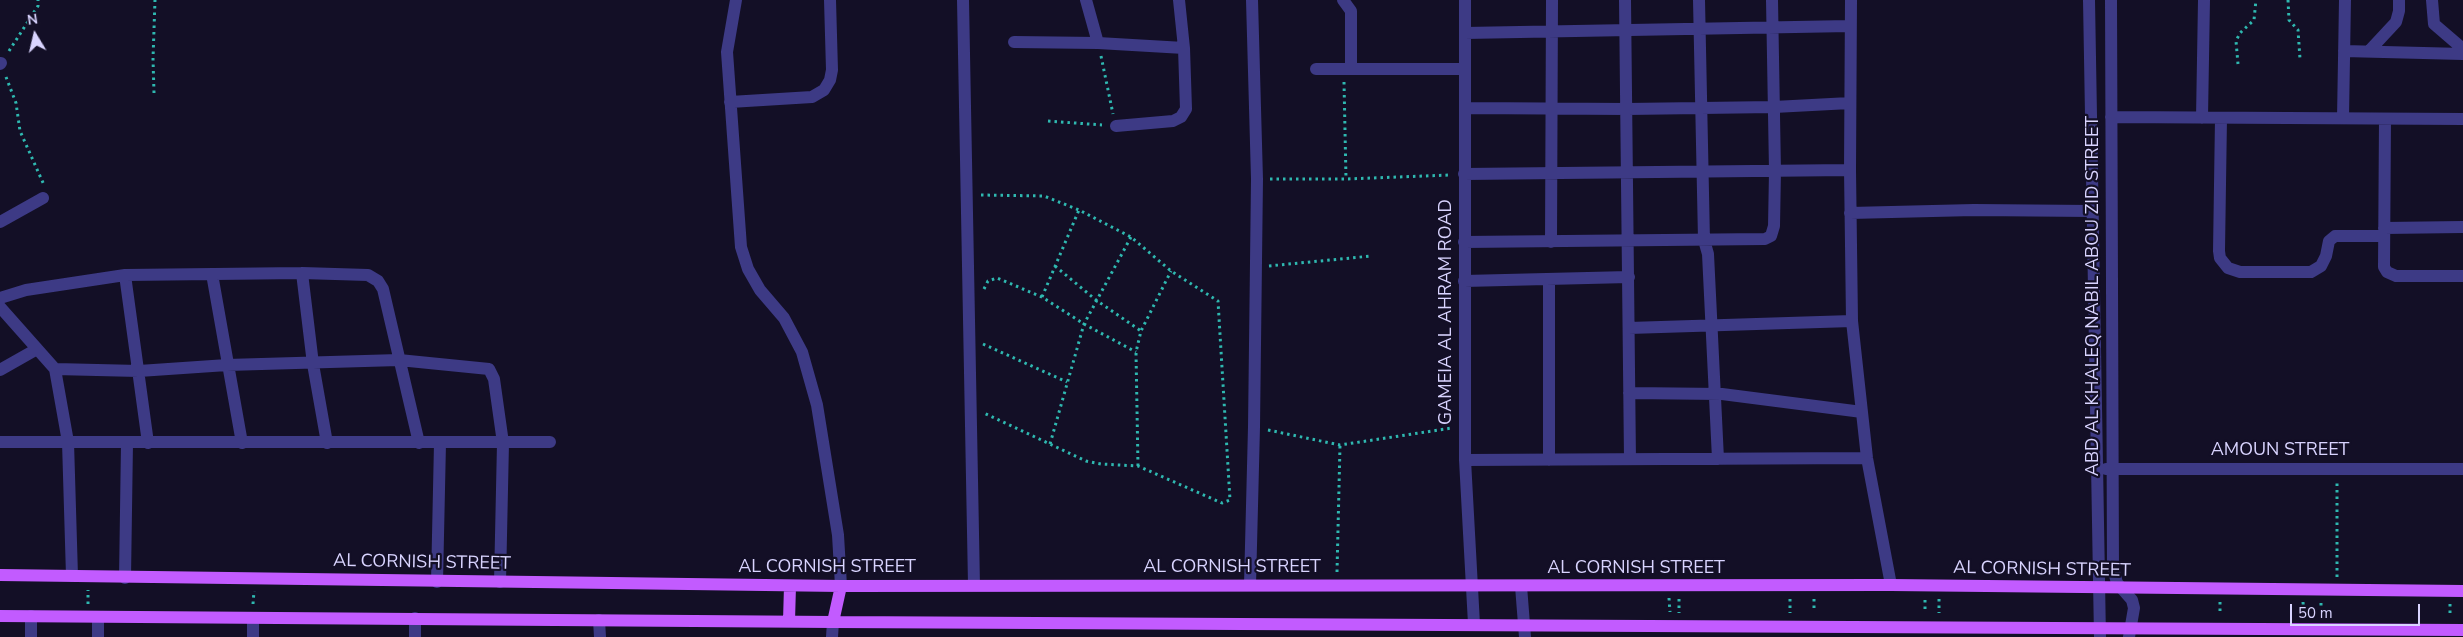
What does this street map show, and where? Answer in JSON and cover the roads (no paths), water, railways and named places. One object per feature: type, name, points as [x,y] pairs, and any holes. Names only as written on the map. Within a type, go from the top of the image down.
[{"type":"main road","name":"AL CORNISH STREET","points":[[0,575],[790,586],[1938,586],[2456,591]]},
{"type":"main road","points":[[789,621],[790,586]]},
{"type":"main road","points":[[833,622],[841,586]]},
{"type":"main road","points":[[0,616],[1815,626],[1940,627],[2100,632],[2322,629],[2372,633],[2457,630]]},
{"type":"street","points":[[736,0],[727,52],[741,246],[748,269],[760,290],[784,318],[796,340],[817,405],[838,534],[841,586]]},
{"type":"street","points":[[730,102],[812,97],[824,90],[830,80],[832,70],[830,0]]},
{"type":"street","points":[[963,0],[974,585]]},
{"type":"street","points":[[1086,0],[1098,43]]},
{"type":"street","points":[[1116,126],[1173,121],[1181,117],[1186,109],[1184,48],[1179,0]]},
{"type":"street","points":[[1250,585],[1256,268],[1252,0]]},
{"type":"street","points":[[1343,0],[1351,11],[1348,69]]},
{"type":"street","name":"GAMEIA AL AHRAM ROAD","points":[[1465,0],[1465,460],[1474,624]]},
{"type":"street","points":[[1551,242],[1552,0]]},
{"type":"street","points":[[1625,0],[1630,459]]},
{"type":"street","points":[[1699,0],[1704,240],[1708,254],[1718,459]]},
{"type":"street","points":[[1464,242],[1765,239],[1771,236],[1774,226],[1775,171],[1772,0]]},
{"type":"street","points":[[1851,0],[1850,213],[1852,321],[1868,458],[1891,586]]},
{"type":"street","name":"ABD AL KHALEQ NABIL ABOU ZID STREET","points":[[2089,0],[2100,632]]},
{"type":"street","name":"ABD AL KHALEQ NABIL ABOU ZID STREET","points":[[2111,0],[2110,278],[2113,568],[2114,576],[2132,600],[2134,608],[2129,632]]},
{"type":"street","points":[[2202,118],[2204,0]]},
{"type":"street","points":[[2343,118],[2345,0]]},
{"type":"street","points":[[2369,52],[2396,22],[2399,0]]},
{"type":"street","points":[[2432,0],[2434,24],[2463,49]]},
{"type":"street","points":[[1465,33],[1850,26]]},
{"type":"street","points":[[1014,42],[1098,43],[1184,48]]},
{"type":"street","points":[[2344,51],[2463,54]]},
{"type":"street","points":[[1316,69],[1464,69]]},
{"type":"street","points":[[1465,108],[1627,109],[1774,107],[1850,103]]},
{"type":"street","points":[[2091,126],[2111,122],[2202,118],[2463,119]]},
{"type":"street","points":[[2220,118],[2219,251],[2220,258],[2228,268],[2240,272],[2311,272],[2321,266],[2326,256],[2329,241],[2336,236],[2463,227]]},
{"type":"street","points":[[2385,119],[2383,262],[2387,272],[2396,276],[2463,276]]},
{"type":"street","points":[[1464,174],[1850,170]]},
{"type":"street","points":[[0,222],[43,198]]},
{"type":"street","points":[[1850,213],[1974,210],[2092,211]]},
{"type":"street","points":[[302,273],[313,364],[327,443]]},
{"type":"street","points":[[0,298],[36,288],[125,274],[352,273],[368,275],[378,281],[383,289],[418,443]]},
{"type":"street","points":[[125,274],[148,443]]},
{"type":"street","points":[[212,274],[226,365],[242,443]]},
{"type":"street","points":[[1464,281],[1629,277]]},
{"type":"street","points":[[2093,278],[2110,278]]},
{"type":"street","points":[[1548,279],[1549,460]]},
{"type":"street","points":[[0,307],[55,369],[68,442],[72,576]]},
{"type":"street","points":[[1629,328],[1852,321]]},
{"type":"street","points":[[0,370],[37,349]]},
{"type":"street","points":[[55,369],[139,371],[226,365],[313,364],[399,360],[489,369],[494,379],[503,443],[500,582]]},
{"type":"street","points":[[1630,393],[1715,394],[1862,412]]},
{"type":"street","points":[[0,442],[550,442]]},
{"type":"street","points":[[125,578],[127,443]]},
{"type":"street","points":[[437,582],[440,443]]},
{"type":"street","points":[[1465,460],[1868,458]]},
{"type":"street","name":"AMOUN STREET","points":[[2096,468],[2463,470]]},
{"type":"street","points":[[1521,586],[1525,637]]},
{"type":"street","points":[[31,616],[31,637]]},
{"type":"street","points":[[93,617],[98,637]]},
{"type":"street","points":[[252,637],[253,618]]},
{"type":"street","points":[[415,618],[415,637]]},
{"type":"street","points":[[599,620],[600,637]]},
{"type":"street","points":[[832,637],[833,622]]}]
